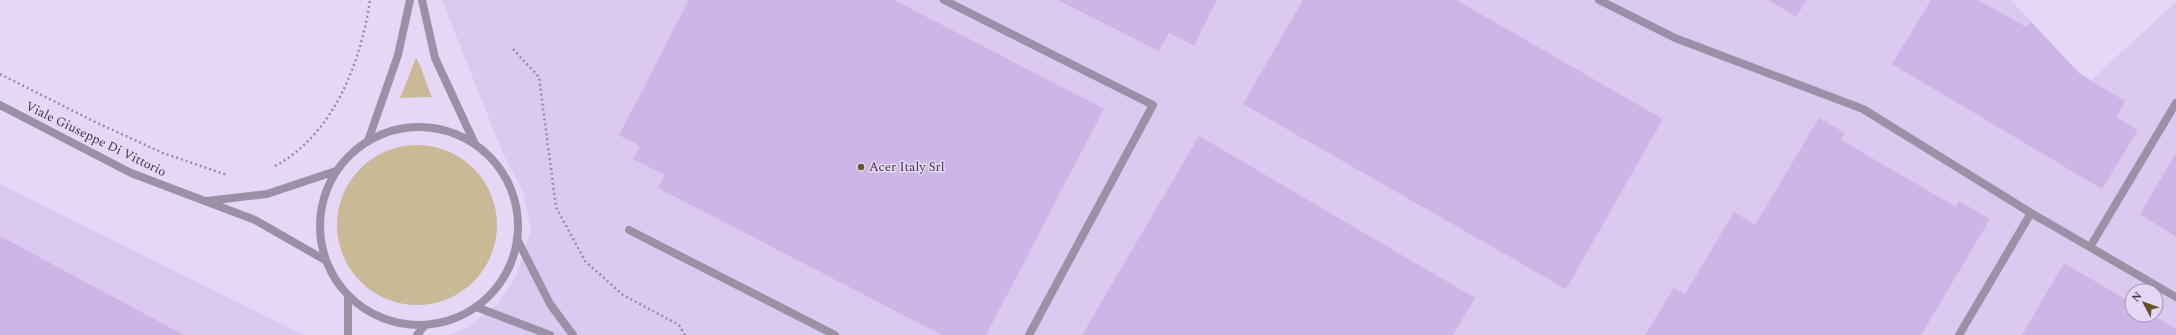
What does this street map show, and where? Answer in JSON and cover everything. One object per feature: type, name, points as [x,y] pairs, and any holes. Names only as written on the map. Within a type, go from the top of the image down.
[{"type":"street","points":[[368,141],[398,55],[410,0]]},
{"type":"street","points":[[422,0],[435,58],[474,144]]},
{"type":"street","points":[[944,0],[1153,105],[1029,335]]},
{"type":"street","points":[[1599,0],[1675,38],[1863,109],[2030,213],[2176,297]]},
{"type":"street","points":[[2090,247],[2176,103]]},
{"type":"street","name":"Viale Giuseppe Di Vittorio","points":[[0,105],[131,173],[255,220],[325,260]]},
{"type":"street","points":[[422,127],[449,132],[474,144],[495,162],[509,185],[517,211],[517,239],[510,265],[496,288],[476,307],[452,320],[425,325],[396,323],[370,312],[348,296],[335,279],[325,260],[320,229],[324,199],[336,171],[350,154],[368,141],[394,130],[422,127]]},
{"type":"street","name":"Viale Giuseppe Di Vittorio","points":[[205,202],[267,194],[336,171]]},
{"type":"street","points":[[1959,335],[2030,213]]},
{"type":"street","points":[[629,230],[830,334]]},
{"type":"street","points":[[517,239],[550,304],[573,335]]},
{"type":"street","points":[[348,296],[348,335]]},
{"type":"street","points":[[476,307],[550,335]]},
{"type":"street","points":[[417,335],[425,325]]},
{"type":"path","points":[[270,167],[296,151],[314,135],[337,102],[352,72],[365,32],[370,0]]},
{"type":"path","points":[[513,49],[539,77],[556,207],[586,261],[623,295],[679,325],[685,335]]},
{"type":"path","points":[[0,74],[93,121],[149,146],[230,176]]},
{"type":"shaded area","points":[[442,0],[2011,0],[2080,74],[2091,80],[2176,2],[2176,335],[448,335],[465,329],[498,304],[515,278],[531,231],[523,191],[503,154]]},
{"type":"shaded area","points":[[416,58],[432,97],[400,98]]},
{"type":"shaded area","points":[[425,145],[440,148],[455,154],[474,168],[484,180],[491,194],[496,209],[496,241],[491,256],[484,270],[474,282],[462,292],[440,302],[425,305],[409,305],[394,302],[372,292],[360,282],[350,270],[338,241],[337,217],[340,202],[350,180],[360,168],[372,158],[401,146]]},
{"type":"shaded area","points":[[0,184],[304,335],[0,335]]},
{"type":"building","name":"Acer Italy Srl","points":[[689,0],[894,0],[1104,109],[986,335],[942,335],[658,188],[665,175],[633,159],[640,146],[619,135]]},
{"type":"building","points":[[1058,0],[1217,0],[1194,46],[1169,33],[1159,51]]},
{"type":"building","points":[[1303,0],[1456,0],[1663,119],[1566,289],[1243,104]]},
{"type":"building","points":[[1768,0],[1807,0],[1796,17]]},
{"type":"building","points":[[1931,0],[1978,0],[2026,27],[2031,22],[2080,74],[2125,101],[2116,117],[2138,130],[2102,189],[1892,64]]},
{"type":"building","points":[[1819,118],[1845,133],[1841,140],[1956,207],[1959,201],[1990,219],[1921,335],[1645,335],[1674,288],[1685,294],[1734,212],[1755,225]]},
{"type":"building","points":[[1199,136],[1475,298],[1453,335],[1082,335]]},
{"type":"building","points":[[2176,153],[2176,237],[2140,214]]},
{"type":"building","points":[[0,236],[184,335],[0,335]]},
{"type":"building","points":[[2064,263],[2124,298],[2124,323],[2164,322],[2176,329],[2176,335],[2022,335]]},
{"type":"place","name":"Acer Italy Srl","points":[[861,167]]}]
